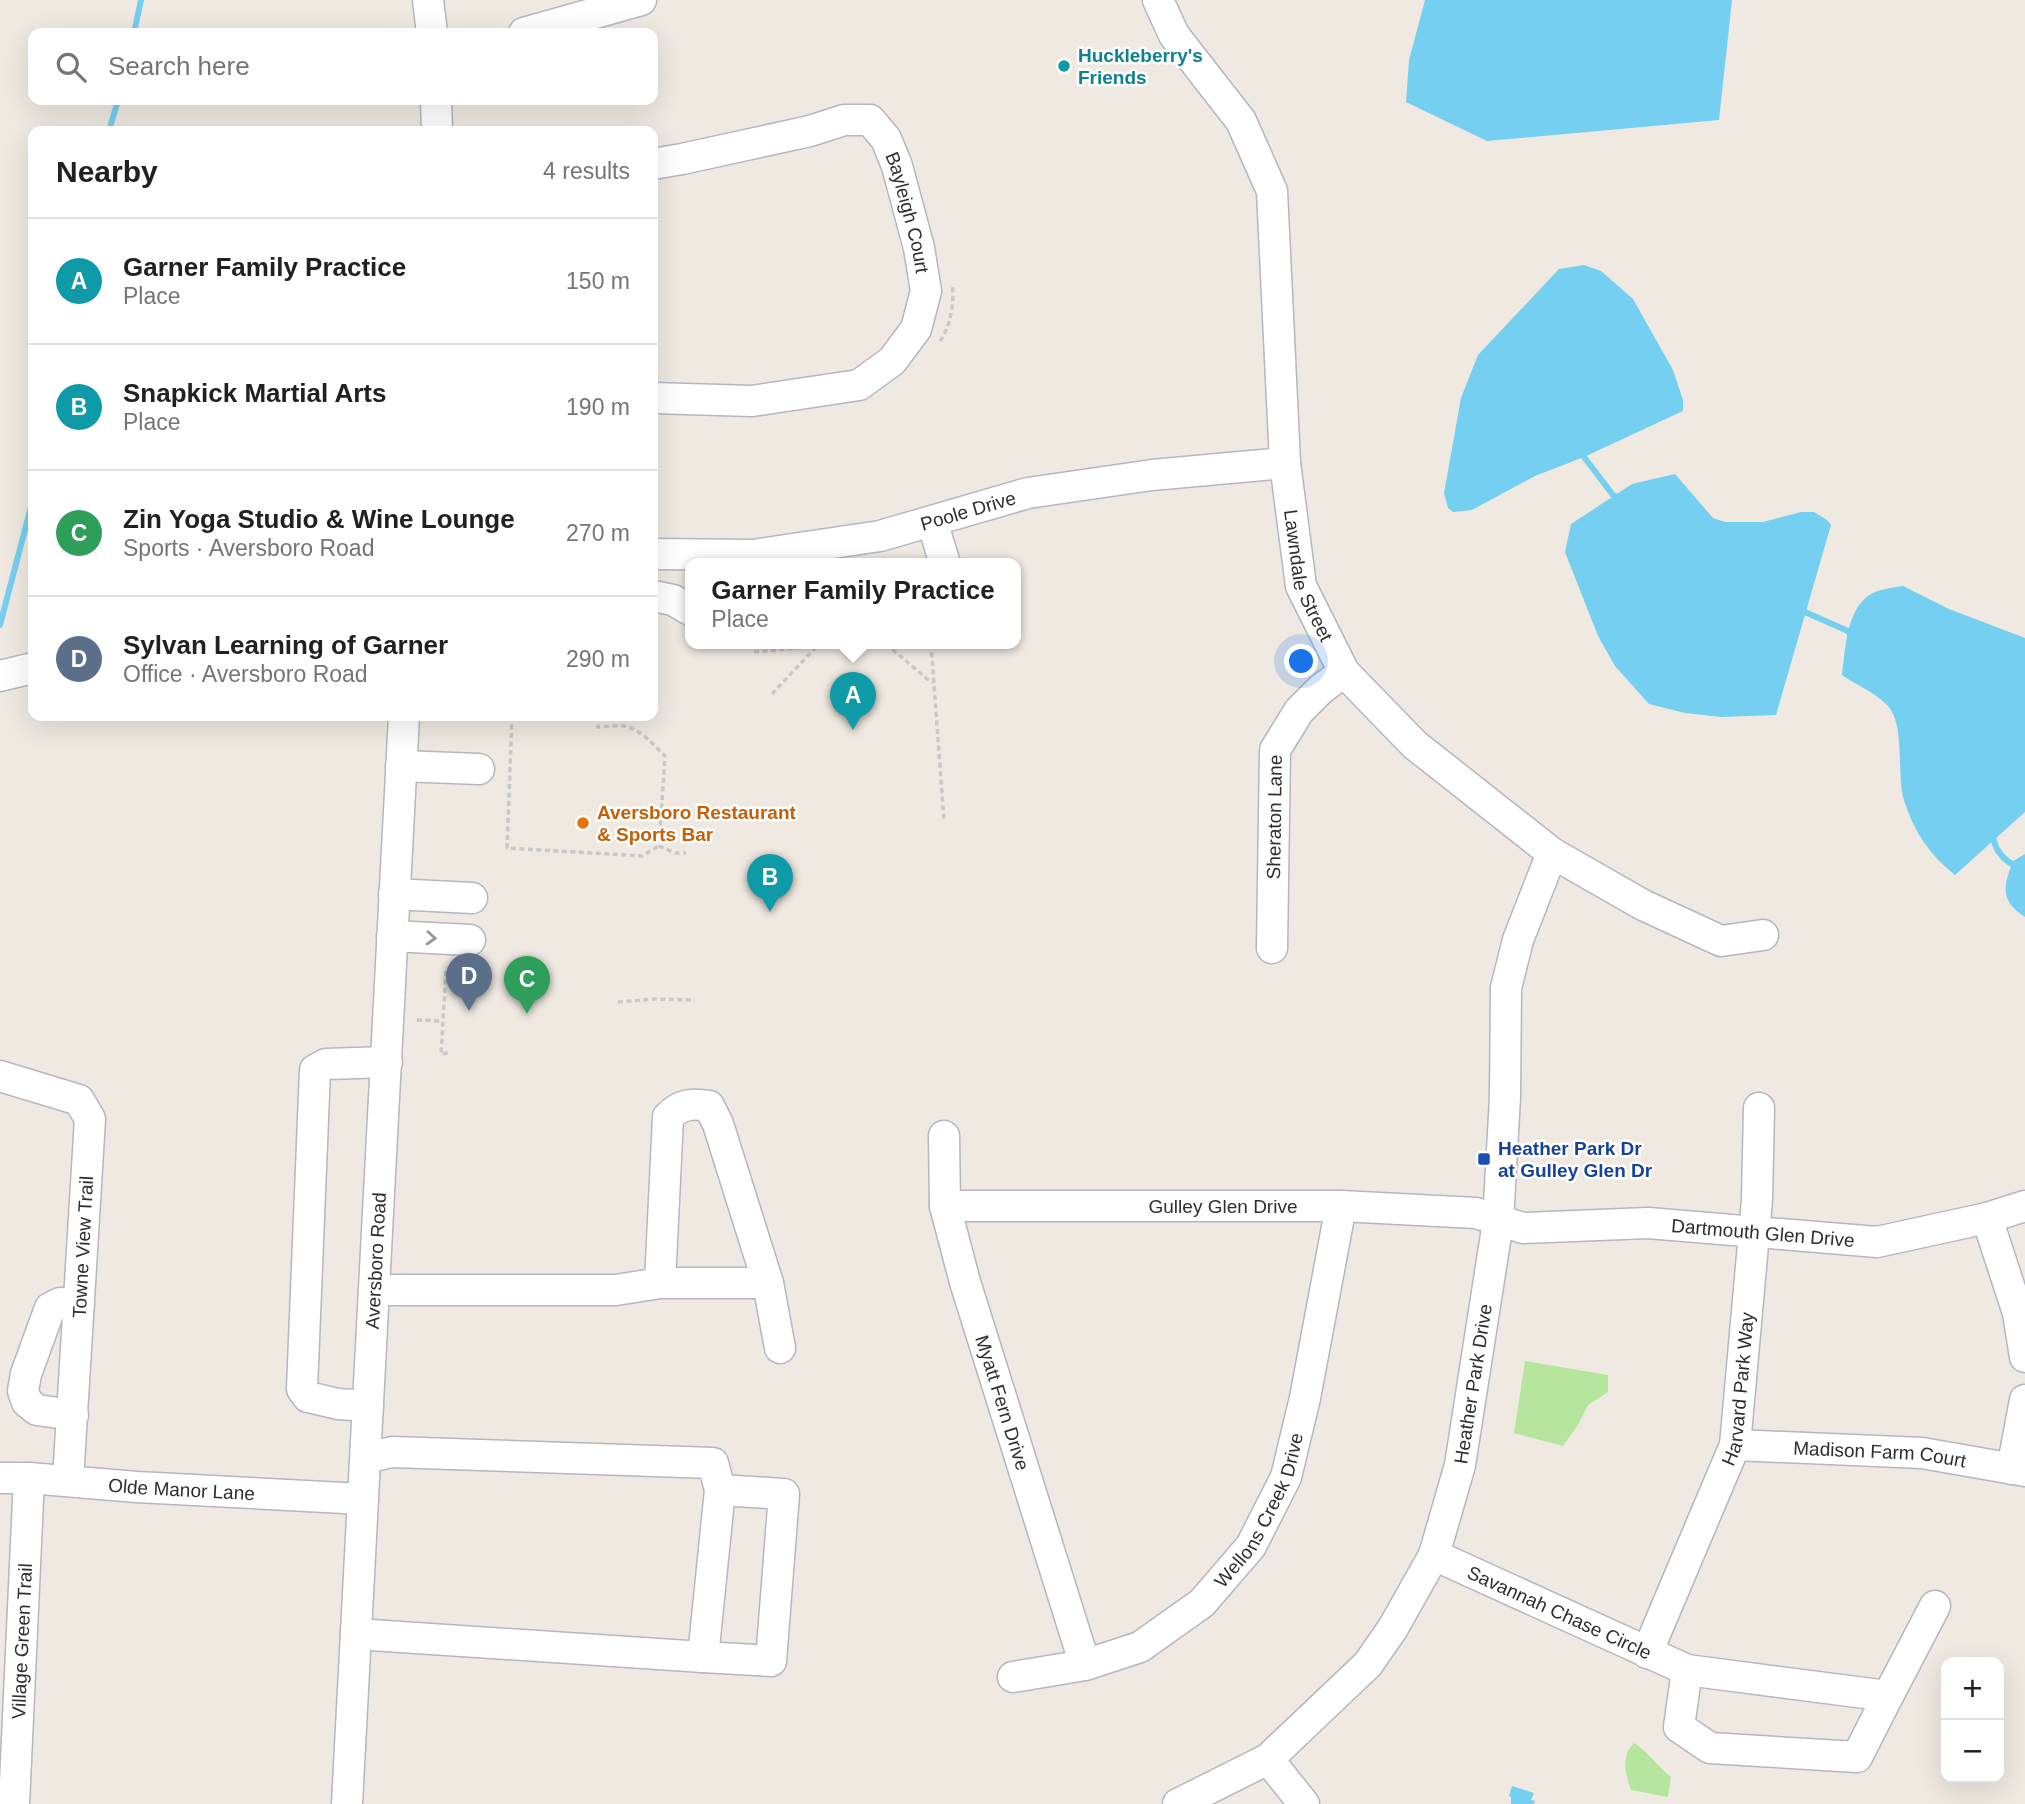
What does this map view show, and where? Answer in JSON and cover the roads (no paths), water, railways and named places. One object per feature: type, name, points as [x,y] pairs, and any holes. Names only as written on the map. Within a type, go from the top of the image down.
[{"type":"street","points":[[428,0],[431,28]]},
{"type":"street","points":[[542,28],[641,0]]},
{"type":"street","name":"Lawndale Street","points":[[1158,0],[1174,35],[1241,121],[1272,191],[1285,463],[1301,586],[1344,672],[1415,745],[1552,853],[1643,905],[1721,941],[1763,935]]},
{"type":"street","points":[[436,105],[437,126]]},
{"type":"street","name":"Bayleigh Court","points":[[658,163],[810,131],[844,120],[870,120],[886,139],[897,166],[919,248],[926,291],[916,329],[892,361],[859,385],[752,401],[658,398]]},
{"type":"street","name":"Poole Drive","points":[[658,554],[753,555],[880,536],[1028,493],[1152,475],[1285,463]]},
{"type":"street","points":[[932,521],[943,558]]},
{"type":"street","points":[[658,597],[673,600],[685,607]]},
{"type":"street","points":[[0,676],[28,668]]},
{"type":"street","name":"Sheraton Lane","points":[[1272,948],[1275,750],[1299,711],[1321,689],[1344,672]]},
{"type":"street","name":"Aversboro Road","points":[[347,1804],[404,721]]},
{"type":"street","points":[[401,766],[479,769]]},
{"type":"street","name":"Heather Park Drive","points":[[1178,1804],[1268,1759],[1368,1664],[1393,1628],[1434,1555],[1460,1465],[1498,1222],[1505,1097],[1506,988],[1518,940],[1552,853]]},
{"type":"street","points":[[394,894],[472,898]]},
{"type":"street","points":[[392,936],[470,940]]},
{"type":"street","points":[[368,1406],[338,1404],[308,1397],[302,1389],[315,1070],[326,1063],[387,1062]]},
{"type":"street","name":"Towne View Trail","points":[[0,1076],[79,1100],[90,1119],[68,1480]]},
{"type":"street","points":[[660,1283],[668,1117],[676,1108],[696,1104],[709,1106],[718,1124],[768,1283],[780,1348]]},
{"type":"street","name":"Harvard Park Way","points":[[1647,1653],[1735,1445],[1757,1200],[1759,1108]]},
{"type":"street","name":"Myatt Fern Drive","points":[[944,1136],[945,1206],[969,1295],[1085,1665]]},
{"type":"street","name":"Gulley Glen Drive","points":[[945,1206],[1341,1206],[1476,1213],[1498,1222]]},
{"type":"street","name":"Wellons Creek Drive","points":[[1013,1677],[1085,1665],[1140,1647],[1202,1603],[1251,1546],[1286,1477],[1305,1398],[1341,1206]]},
{"type":"street","name":"Dartmouth Glen Drive","points":[[1498,1222],[1524,1228],[1648,1223],[1877,1242],[1987,1218],[2025,1206]]},
{"type":"street","points":[[1987,1218],[2018,1313],[2025,1357]]},
{"type":"street","points":[[374,1290],[616,1290],[660,1283],[768,1283]]},
{"type":"street","points":[[73,1415],[37,1410],[27,1402],[23,1391],[26,1374],[50,1308],[60,1303],[79,1306]]},
{"type":"street","points":[[2019,1470],[2025,1399]]},
{"type":"street","name":"Madison Farm Court","points":[[1735,1445],[1922,1453],[2019,1470]]},
{"type":"street","points":[[366,1458],[392,1452],[713,1463],[720,1490],[703,1657]]},
{"type":"street","name":"Olde Manor Lane","points":[[14,1478],[363,1499]]},
{"type":"street","name":"Village Green Trail","points":[[14,1478],[14,1804]]},
{"type":"street","points":[[356,1634],[771,1661],[784,1494],[720,1490]]},
{"type":"street","name":"Savannah Chase Circle","points":[[1434,1555],[1687,1670],[1888,1696]]},
{"type":"street","points":[[1687,1670],[1679,1727],[1710,1748],[1857,1758],[1935,1606]]},
{"type":"street","points":[[1268,1759],[1304,1804]]},
{"type":"water","points":[[1425,0],[1732,0],[1719,120],[1487,141],[1406,102],[1409,60]]},
{"type":"water","points":[[1584,265],[1601,271],[1633,299],[1673,370],[1683,400],[1683,411],[1584,457],[1535,476],[1472,510],[1453,512],[1448,508],[1444,493],[1461,398],[1478,355],[1559,269]]},
{"type":"water","points":[[1675,474],[1713,518],[1725,522],[1763,522],[1801,512],[1814,512],[1831,525],[1776,715],[1721,717],[1685,713],[1649,704],[1615,666],[1598,636],[1565,552],[1571,524],[1632,484]]},
{"type":"water","points":[[1903,586],[1949,609],[2025,638],[2025,812],[1955,875],[1930,851],[1908,811],[1902,790],[1899,737],[1893,714],[1877,697],[1842,675],[1847,638],[1854,613],[1869,595]]},
{"type":"water","points":[[2025,854],[2025,917],[2011,905],[2006,886],[2013,861]]},
{"type":"water","points":[[1512,1786],[1534,1793],[1531,1800],[1535,1801],[1534,1804],[1511,1804],[1509,1796]]},
{"type":"waterway","points":[[135,28],[141,0]]},
{"type":"waterway","points":[[110,126],[117,105]]},
{"type":"waterway","points":[[1583,449],[1584,457],[1619,499]]},
{"type":"waterway","points":[[0,625],[28,518]]},
{"type":"waterway","points":[[1798,609],[1848,631],[1852,638]]},
{"type":"waterway","points":[[1990,832],[2002,856],[2025,869]]},
{"type":"place","name":"Huckleberry's Friends","points":[[1064,66]]},
{"type":"place","name":"Garner Family Practice","points":[[853,730]]},
{"type":"place","name":"Aversboro Restaurant & Sports Bar","points":[[583,823]]},
{"type":"place","name":"Snapkick Martial Arts","points":[[770,912]]},
{"type":"place","name":"Sylvan Learning of Garner","points":[[469,1011]]},
{"type":"place","name":"Zin Yoga Studio & Wine Lounge","points":[[527,1014]]},
{"type":"place","name":"Heather Park Dr at Gulley Glen Dr","points":[[1484,1159]]}]
